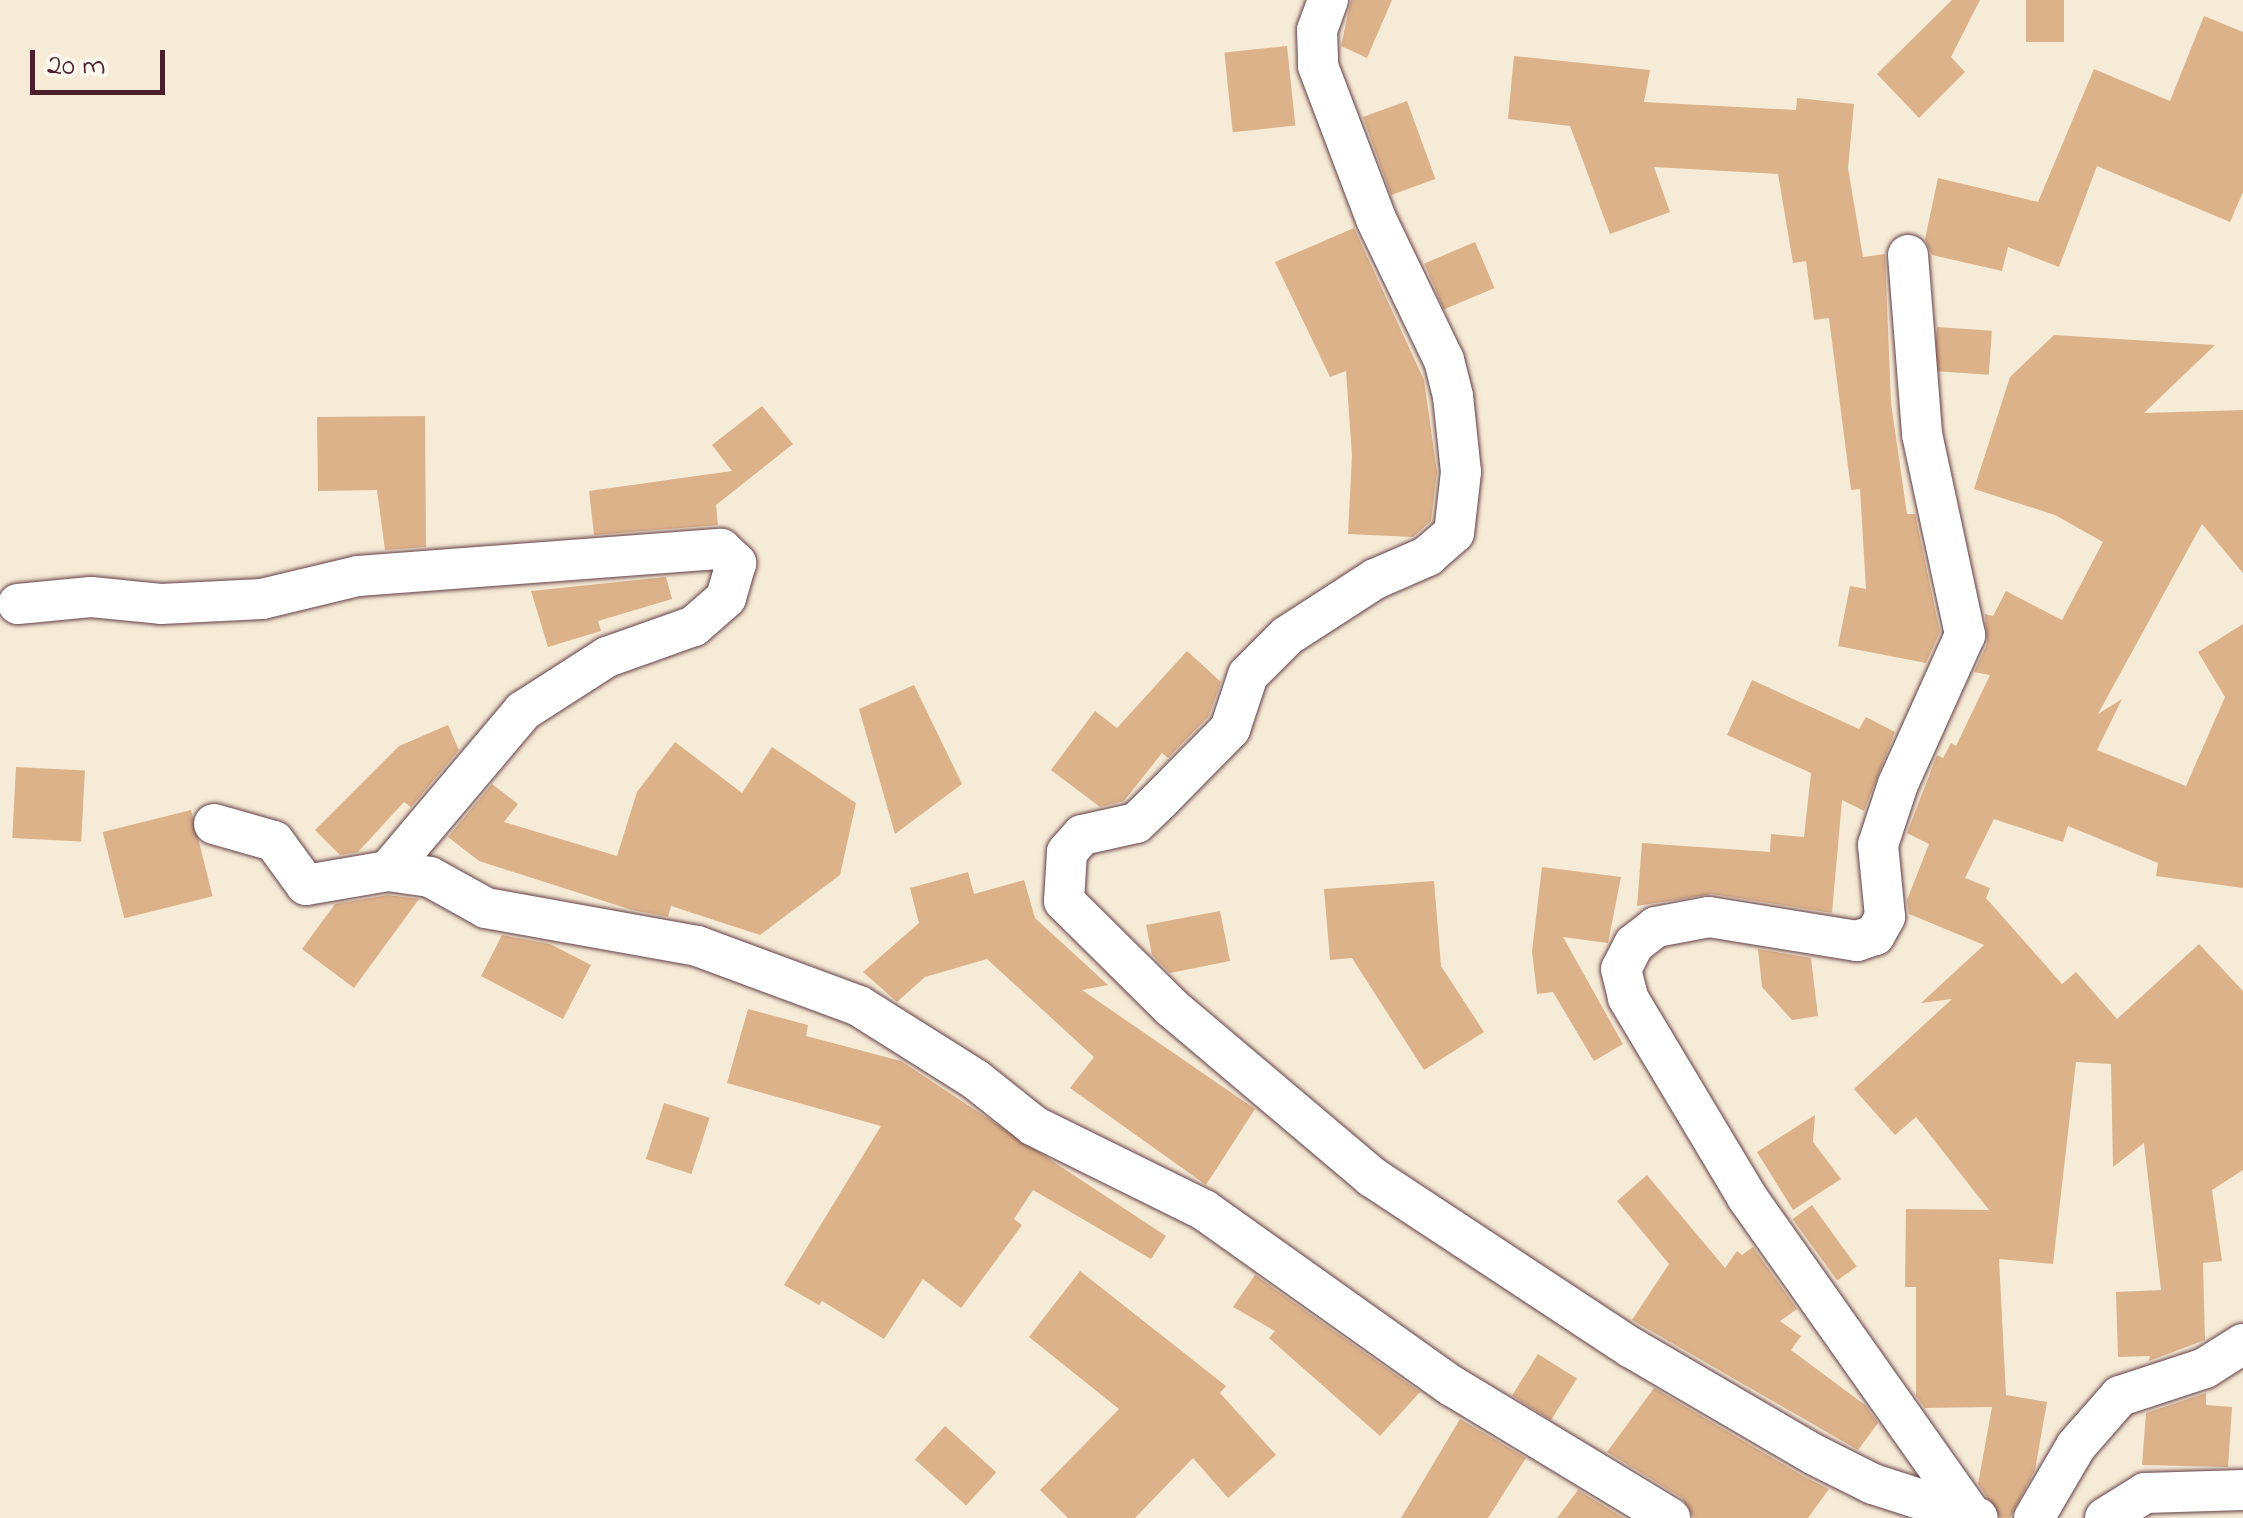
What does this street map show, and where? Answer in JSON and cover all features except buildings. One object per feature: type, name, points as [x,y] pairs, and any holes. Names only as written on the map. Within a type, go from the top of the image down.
[{"type":"street","points":[[1328,0],[1318,30],[1318,66],[1453,396],[1461,472],[1454,533],[1414,564],[1375,579],[1287,636],[1248,675],[1230,729],[1158,802],[1136,823],[1082,835],[1067,852],[1064,901],[1172,1008],[1372,1177],[1630,1347],[1815,1455],[1873,1484],[1974,1515]]},
{"type":"street","points":[[1908,256],[1922,434],[1965,636],[1898,784],[1878,844],[1884,918],[1875,935],[1857,941],[1709,917],[1656,927],[1634,944],[1621,969],[1628,998],[1748,1197],[1974,1515]]},
{"type":"street","points":[[18,604],[90,597],[160,604],[262,598],[358,576],[721,549],[736,564],[726,598],[694,626],[607,657],[523,712],[388,871]]},
{"type":"street","points":[[214,824],[274,841],[306,885],[388,871],[430,878],[486,908],[698,946],[859,1006],[975,1079],[1034,1126],[1204,1210],[1452,1386],[1670,1518]]},
{"type":"street","points":[[2034,1518],[2076,1446],[2120,1396],[2205,1368],[2243,1344]]},
{"type":"street","points":[[2105,1518],[2145,1493],[2243,1490]]}]
